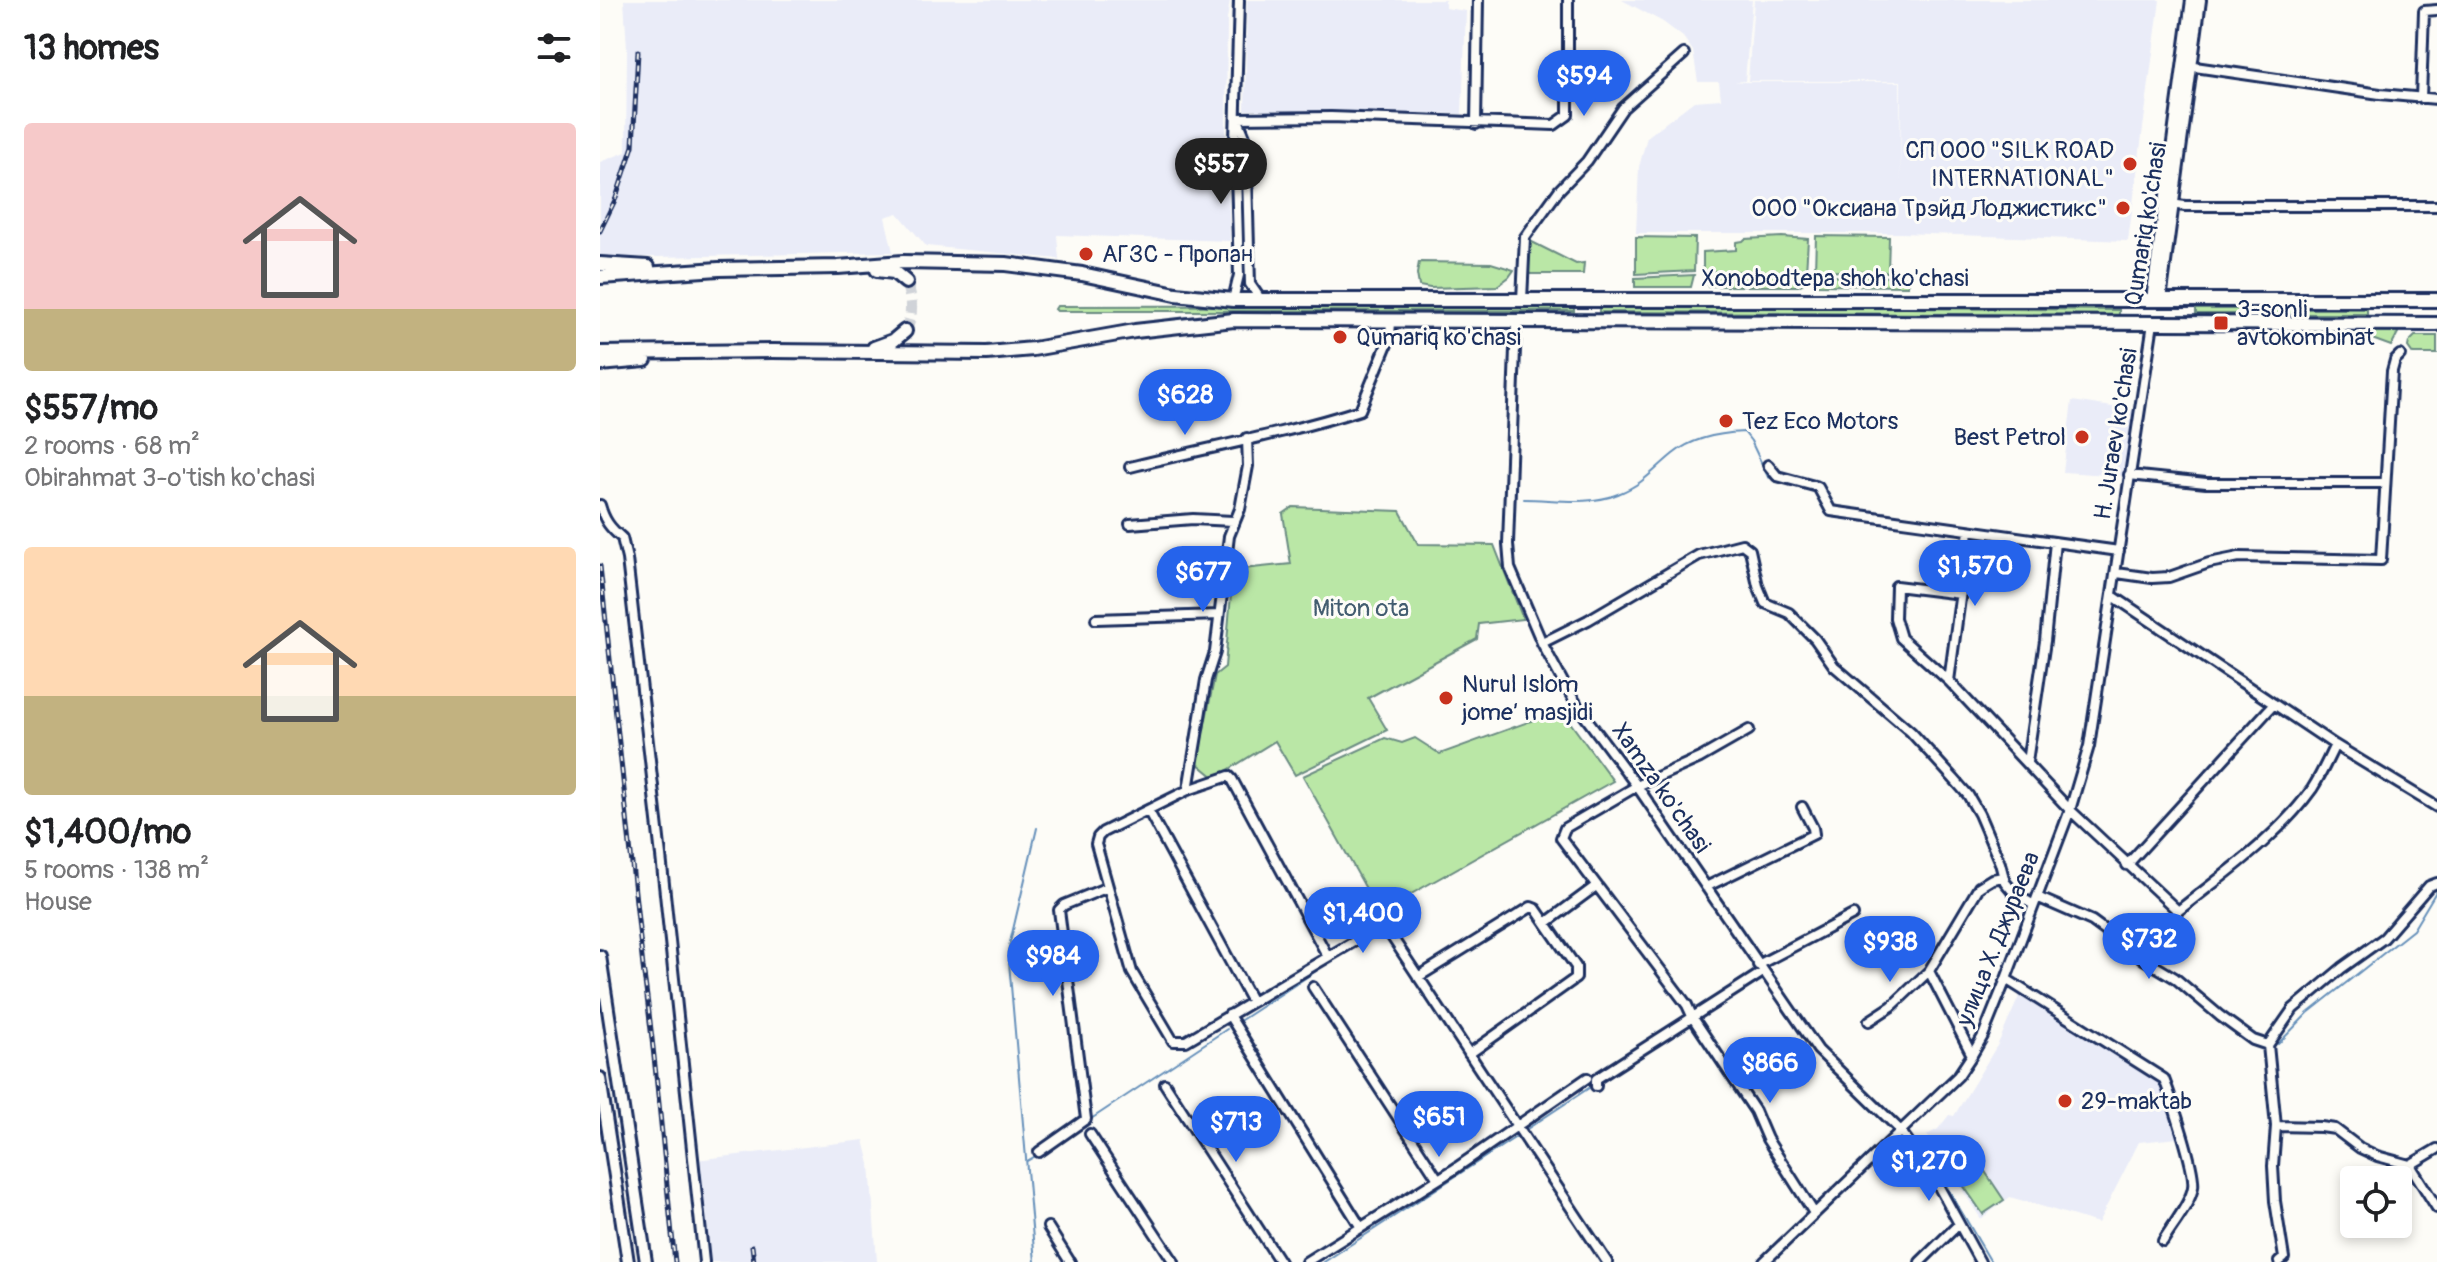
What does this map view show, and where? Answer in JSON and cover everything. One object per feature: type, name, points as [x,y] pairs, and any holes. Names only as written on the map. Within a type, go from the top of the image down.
[{"type":"highway","name":"Xonobodtepa shoh ko'chasi","points":[[838,267],[903,262],[1006,264],[1082,274],[1176,294],[1233,300],[2437,300]]},
{"type":"highway","points":[[600,264],[719,269]]},
{"type":"highway","points":[[600,277],[719,269],[838,267],[889,271],[897,273],[906,282]]},
{"type":"highway","points":[[1580,300],[1587,310],[1580,321]]},
{"type":"highway","name":"Qumariq ko'chasi","points":[[2153,323],[2156,300]]},
{"type":"highway","points":[[2390,300],[2383,312],[2390,323]]},
{"type":"highway","name":"Xonobodtepa shoh ko'chasi","points":[[852,352],[1010,352],[1135,331],[1234,320],[2437,324]]},
{"type":"highway","points":[[602,358],[772,351],[852,352],[886,345],[905,331]]},
{"type":"main road","name":"Qumariq ko'chasi","points":[[2156,300],[2187,66],[2192,0]]},
{"type":"main road","name":"Qumariq ko'chasi","points":[[2187,66],[2200,0]]},
{"type":"main road","points":[[600,956],[646,1262]]},
{"type":"main road","points":[[600,1078],[628,1262]]},
{"type":"street","points":[[1233,300],[1239,275],[1235,139],[1239,0]]},
{"type":"street","points":[[1476,124],[1478,0]]},
{"type":"street","points":[[1237,118],[1331,117],[1554,125],[1568,115],[1568,0]]},
{"type":"street","points":[[2421,98],[2424,11],[2437,10]]},
{"type":"street","points":[[1522,300],[1525,237],[1559,190],[1587,161],[1623,108],[1684,54]]},
{"type":"street","points":[[2187,66],[2437,99]]},
{"type":"street","points":[[1237,118],[1246,139],[1250,284],[1259,297],[1268,300]]},
{"type":"street","points":[[2169,204],[2437,206]]},
{"type":"street","points":[[1130,467],[1247,438],[1307,427],[1360,410],[1390,337],[1391,321]]},
{"type":"street","name":"Xamza ko'chasi","points":[[1516,321],[1508,544],[1510,568],[1542,643],[1581,711],[1637,786],[1818,1050],[1900,1130],[1934,1178],[1980,1262]]},
{"type":"street","name":"H. Juraev ko'chasi","points":[[2119,551],[2153,323]]},
{"type":"street","points":[[2117,573],[2169,577],[2209,563],[2239,557],[2381,560],[2392,371],[2400,355]]},
{"type":"street","points":[[1188,790],[1206,680],[1215,652],[1229,536],[1240,509],[1248,466],[1247,438]]},
{"type":"street","points":[[1768,465],[1777,476],[1818,487],[1831,511],[2119,551]]},
{"type":"street","points":[[2129,475],[2206,483],[2384,483]]},
{"type":"street","points":[[600,505],[603,518],[622,538],[627,559],[704,1262]]},
{"type":"street","points":[[1130,524],[1193,519],[1233,521]]},
{"type":"street","points":[[1949,681],[1969,531]]},
{"type":"street","points":[[2027,762],[2045,641],[2055,542]]},
{"type":"street","points":[[1542,643],[1588,620],[1699,555],[1746,545],[1765,603],[1789,613],[1815,639],[1834,666],[1911,732],[1968,795],[1995,850],[2003,877],[2015,894],[2092,921],[2175,978],[2253,1040],[2268,1045]]},
{"type":"street","name":"улица Х. Джураева","points":[[1764,1262],[1958,1076],[1983,1036],[2070,810],[2089,746],[2119,551]]},
{"type":"street","points":[[1961,594],[1896,586],[1895,618],[1901,638],[1949,681],[2070,810],[2178,911],[2253,851],[2285,820],[2312,788],[2335,745]]},
{"type":"street","points":[[2113,596],[2335,745],[2437,807]]},
{"type":"street","points":[[1096,619],[1219,615]]},
{"type":"street","points":[[2127,865],[2274,704]]},
{"type":"street","points":[[1749,730],[1700,758],[1637,786],[1565,828],[1561,838],[1687,1005],[1755,1111],[1767,1139],[1814,1213]]},
{"type":"street","points":[[1328,957],[1232,779],[1224,776],[1188,790],[1098,837],[1096,844],[1132,972],[1173,1041],[1186,1041],[1383,927],[1607,1262]]},
{"type":"street","points":[[1706,887],[1814,834],[1802,807]]},
{"type":"street","points":[[1148,810],[1252,1002]]},
{"type":"street","points":[[1869,1021],[1892,1006],[1929,971],[1979,887],[2003,877]]},
{"type":"street","points":[[2282,1261],[2274,1189],[2276,1126],[2268,1045],[2293,1009],[2384,938],[2429,886],[2437,883]]},
{"type":"street","points":[[1546,923],[1596,886]]},
{"type":"street","points":[[1039,1152],[1086,1119],[1059,910],[1064,905],[1108,887]]},
{"type":"street","points":[[1418,977],[1531,907],[1536,909],[1576,967],[1576,978],[1469,1054]]},
{"type":"street","points":[[1596,1086],[1596,1079],[1693,1018],[1761,968],[1853,915]]},
{"type":"street","points":[[1929,971],[1972,1055]]},
{"type":"street","points":[[2006,979],[2164,1079],[2194,1181],[2190,1197],[2163,1241]]},
{"type":"street","points":[[1313,987],[1438,1179]]},
{"type":"street","points":[[1229,1015],[1360,1226]]},
{"type":"street","points":[[1306,1262],[1438,1179],[1587,1078]]},
{"type":"street","points":[[1165,1084],[1280,1262]]},
{"type":"street","points":[[2276,1126],[2335,1129],[2360,1148],[2410,1165],[2437,1208]]},
{"type":"street","points":[[1090,1134],[1174,1262]]},
{"type":"street","points":[[2410,1165],[2437,1149]]},
{"type":"street","points":[[1920,1262],[1959,1224]]},
{"type":"street","points":[[1048,1227],[1070,1262]]},
{"type":"shaded area","points":[[624,0],[1230,0],[1227,19],[1226,128],[1230,241],[1057,235],[1059,259],[926,246],[898,213],[885,217],[893,252],[611,258],[600,255],[600,162],[626,152]]},
{"type":"shaded area","points":[[1247,0],[1445,0],[1445,8],[1466,11],[1462,114],[1245,110]]},
{"type":"shaded area","points":[[1622,0],[1752,0],[1745,81],[1734,82],[1900,82],[1901,185],[1901,81],[1748,81],[1754,0],[2160,0],[2128,241],[1901,233],[1636,233],[1639,167],[1647,137],[1694,101],[1721,99],[1719,82],[1698,82],[1693,51],[1683,37],[1663,22]]},
{"type":"shaded area","points":[[2072,401],[2133,410],[2123,476],[2063,472]]},
{"type":"shaded area","name":"29-maktab","points":[[2022,990],[2067,1018],[2164,1088],[2178,1138],[2139,1142],[2098,1223],[2010,1197],[1981,1219],[1927,1135],[1938,1129],[1949,1115],[1954,1116],[1998,1044]]},
{"type":"shaded area","points":[[864,1140],[870,1164],[877,1262],[709,1262],[696,1160]]},
{"type":"green space","points":[[1816,236],[1889,237],[1888,272],[1815,271]]},
{"type":"green space","points":[[1636,237],[1695,238],[1694,271],[1636,274]]},
{"type":"green space","points":[[1745,239],[1808,239],[1806,272],[1703,271],[1703,252],[1736,250],[1736,242]]},
{"type":"green space","points":[[1530,241],[1576,264],[1584,263],[1583,274],[1530,274]]},
{"type":"green space","points":[[1419,262],[1491,263],[1514,270],[1497,286],[1430,288],[1419,286]]},
{"type":"green space","points":[[1694,275],[1691,287],[1635,287],[1635,278]]},
{"type":"green space","points":[[1703,275],[1805,275],[1804,283],[1798,286],[1708,286]]},
{"type":"green space","points":[[1814,276],[1908,277],[1908,286],[1816,285]]},
{"type":"green space","points":[[1574,305],[1574,311],[1055,309],[1057,306]]},
{"type":"green space","points":[[1599,305],[2119,310],[2119,315],[1599,312]]},
{"type":"green space","points":[[2196,309],[2367,309],[2367,314],[2196,314]]},
{"type":"green space","points":[[2353,330],[2399,331],[2391,346]]},
{"type":"green space","points":[[2415,336],[2437,336],[2437,354],[2413,354],[2408,347]]},
{"type":"green space","name":"Miton ota","points":[[1293,507],[1400,511],[1418,544],[1494,545],[1523,619],[1479,624],[1477,639],[1368,698],[1387,730],[1295,775],[1275,741],[1215,778],[1197,763],[1215,675],[1225,667],[1233,570],[1291,564],[1283,514]]},
{"type":"green space","points":[[1561,710],[1613,781],[1379,912],[1303,776],[1385,738],[1402,743],[1415,738],[1440,754]]},
{"type":"green space","points":[[1976,1158],[2004,1200],[1983,1214],[1954,1172]]},
{"type":"waterway","points":[[1524,499],[1584,501],[1607,498],[1635,486],[1689,444],[1707,437],[1744,432],[1768,477],[1776,480]]},
{"type":"waterway","points":[[1035,1262],[1008,951],[1037,828]]},
{"type":"waterway","points":[[2278,1044],[2308,1013],[2413,930],[2437,890]]},
{"type":"waterway","points":[[1238,1022],[1316,971]]},
{"type":"waterway","points":[[1091,1119],[1227,1029]]},
{"type":"waterway","points":[[1524,1131],[1592,1086]]},
{"type":"waterway","points":[[1324,1262],[1519,1135]]},
{"type":"waterway","points":[[1920,1141],[1991,1262]]},
{"type":"waterway","points":[[1027,1161],[1039,1154]]},
{"type":"tunnel","points":[[905,331],[911,307],[906,282]]},
{"type":"railway","points":[[600,231],[616,198],[633,146],[638,51]]},
{"type":"railway","points":[[600,566],[675,1262]]},
{"type":"railway","points":[[752,1246],[754,1262]]},
{"type":"place","name":"СП ООО \"SILK ROAD INTERNATIONAL\"","points":[[2130,164]]},
{"type":"place","name":"ООО \"Оксиана Трэйд Лоджистикс\"","points":[[2123,208]]},
{"type":"place","name":"АГЗС - Пропан","points":[[1086,254]]},
{"type":"place","name":"3-sonli avtokombinat","points":[[2221,323]]},
{"type":"place","name":"Qumariq ko'chasi","points":[[1340,337]]},
{"type":"place","name":"Tez Eco Motors","points":[[1726,421]]},
{"type":"place","name":"Best Petrol","points":[[2082,437]]},
{"type":"place","name":"Nurul Islom jome’ masjidi","points":[[1446,698]]},
{"type":"place","name":"29-maktab","points":[[2065,1101]]}]
